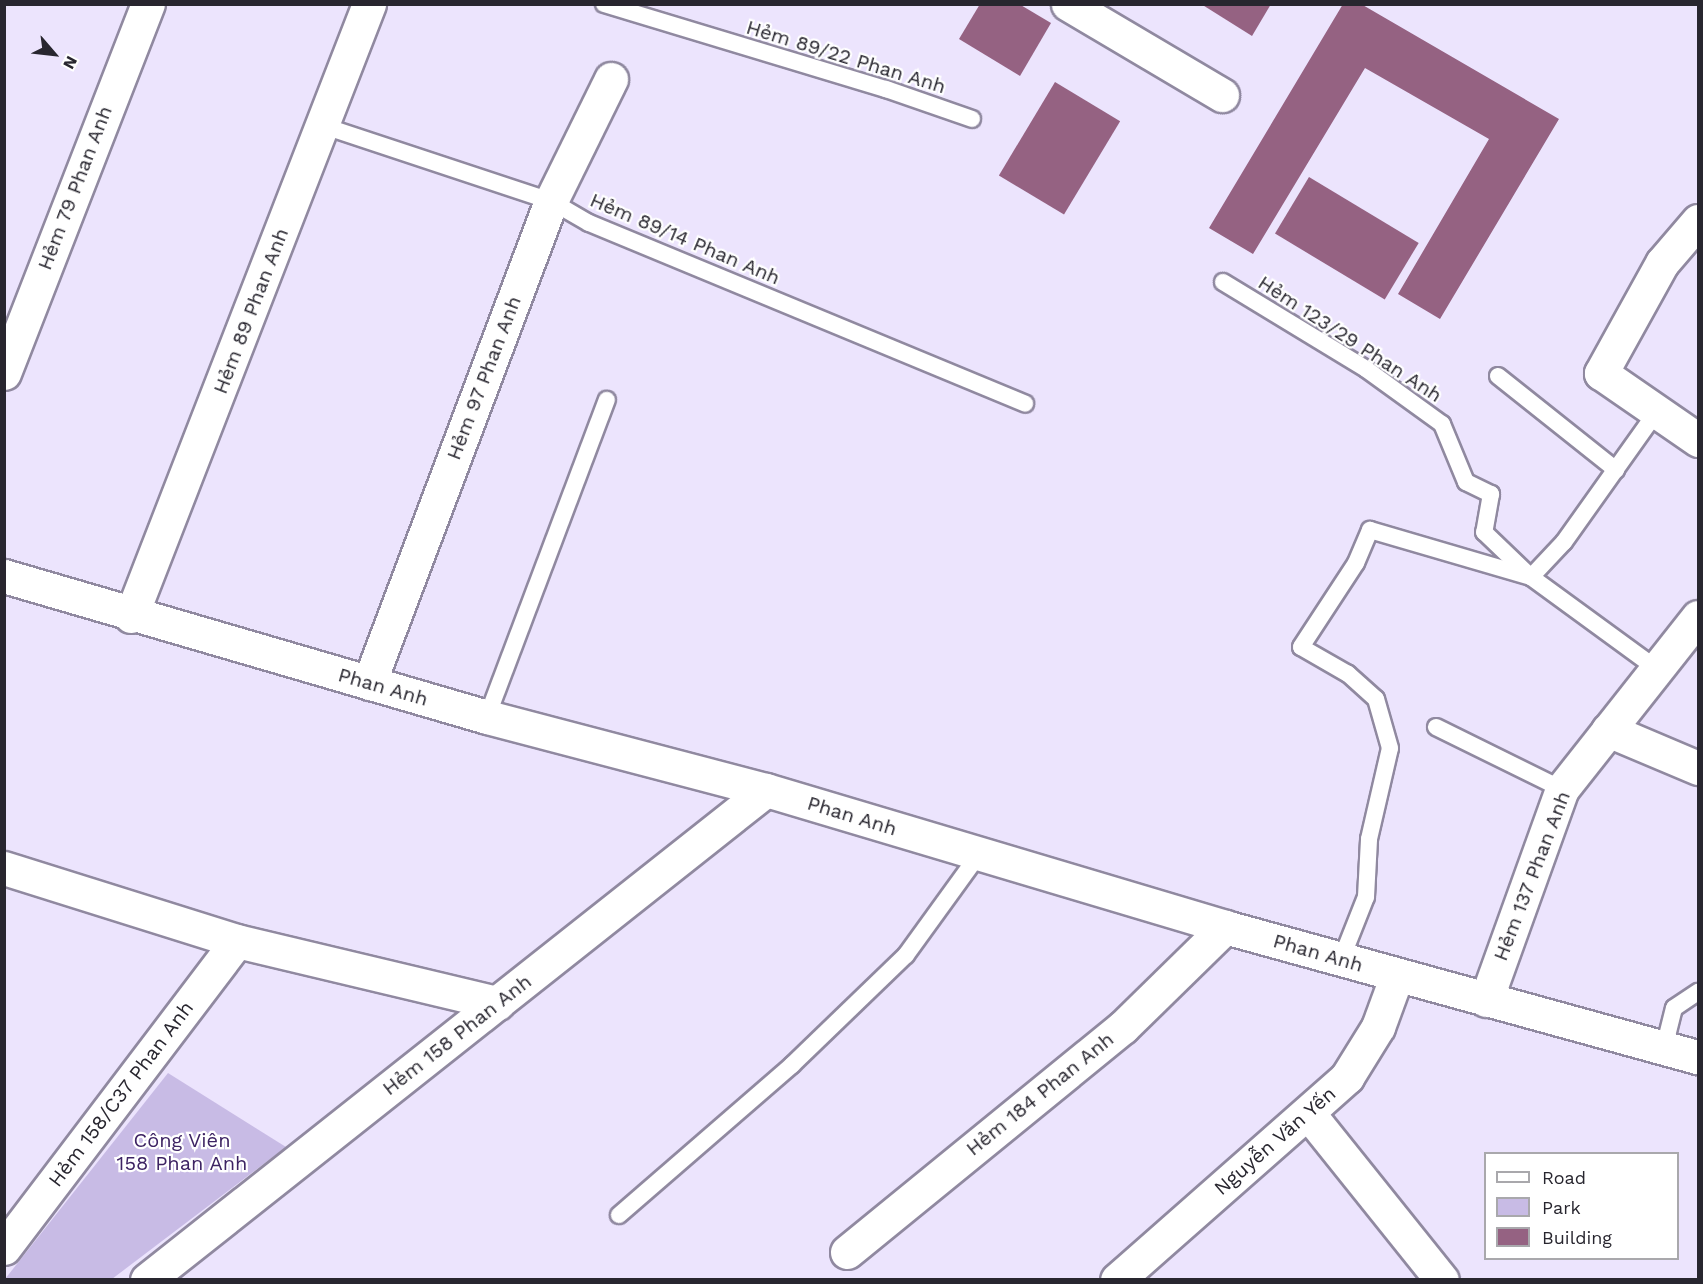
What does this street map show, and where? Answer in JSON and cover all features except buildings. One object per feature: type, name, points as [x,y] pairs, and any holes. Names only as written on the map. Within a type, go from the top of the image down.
[{"type":"street","name":"Hẻm 79 Phan Anh","points":[[4,373],[148,4]]},
{"type":"street","name":"Hẻm 89 Phan Anh","points":[[131,616],[324,126],[369,4]]},
{"type":"street","points":[[1068,4],[1222,95]]},
{"type":"street","name":"Hẻm 97 Phan Anh","points":[[369,683],[551,201],[611,79]]},
{"type":"street","points":[[1698,221],[1662,263],[1601,373],[1655,414],[1698,440]]},
{"type":"street","name":"Phan Anh","points":[[4,576],[131,616],[487,717],[766,790],[1341,960],[1698,1057]]},
{"type":"street","name":"Hẻm 137 Phan Anh","points":[[1486,1000],[1562,789],[1608,730],[1677,655],[1698,617]]},
{"type":"street","points":[[1608,730],[1698,768]]},
{"type":"street","name":"Hẻm 158 Phan Anh","points":[[147,1280],[766,790]]},
{"type":"street","points":[[5,869],[237,941],[498,1003]]},
{"type":"street","name":"Hẻm 184 Phan Anh","points":[[847,1252],[1123,1027],[1225,927]]},
{"type":"street","name":"Hẻm 158/C37 Phan Anh","points":[[4,1248],[237,941]]},
{"type":"street","name":"Nguyễn Văn Yến","points":[[1117,1280],[1347,1077],[1364,1053],[1397,975]]},
{"type":"street","points":[[1308,1113],[1442,1280]]},
{"type":"lane","name":"Hẻm 89/22 Phan Anh","points":[[604,4],[886,89],[972,120]]},
{"type":"lane","name":"Hẻm 89/14 Phan Anh","points":[[324,126],[551,201],[600,228],[1025,404]]},
{"type":"lane","name":"Hẻm 123/29 Phan Anh","points":[[1223,282],[1366,369],[1442,424],[1466,482],[1491,494],[1484,532],[1531,577]]},
{"type":"lane","points":[[1498,376],[1616,470]]},
{"type":"lane","points":[[487,717],[607,400]]},
{"type":"lane","points":[[1531,577],[1564,542],[1655,414]]},
{"type":"lane","points":[[1341,960],[1366,897],[1370,839],[1390,748],[1376,699],[1348,674],[1301,647],[1356,563],[1370,530],[1531,577],[1677,655]]},
{"type":"lane","points":[[1436,727],[1562,789]]},
{"type":"lane","points":[[619,1215],[792,1065],[906,955],[979,854]]},
{"type":"lane","points":[[1664,1047],[1674,1008],[1698,992]]},
{"type":"green space","name":"Công Viên 158 Phan Anh","points":[[168,1073],[286,1147],[112,1279],[5,1279]]}]
